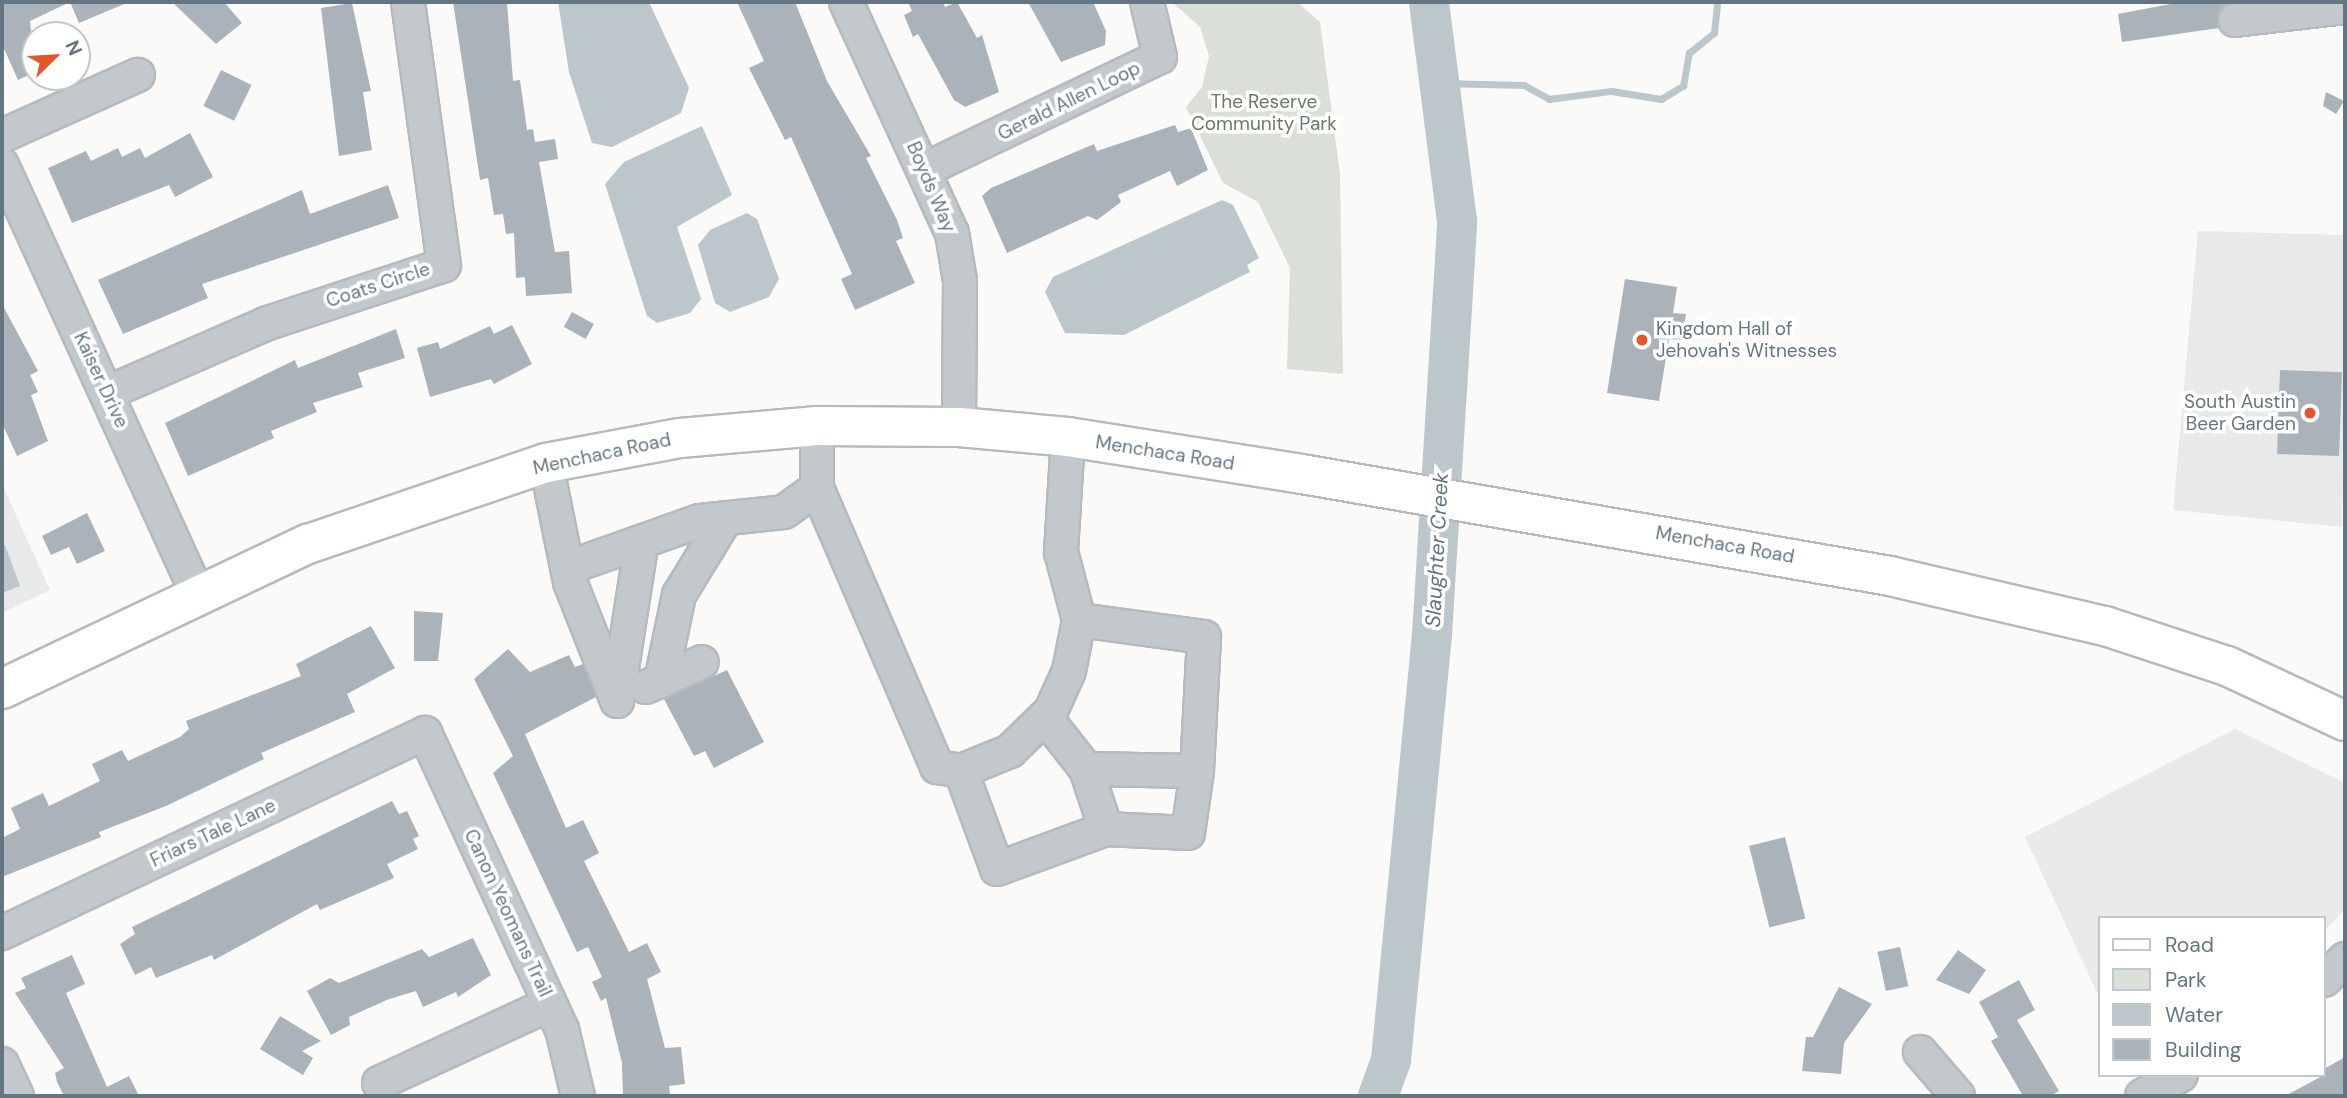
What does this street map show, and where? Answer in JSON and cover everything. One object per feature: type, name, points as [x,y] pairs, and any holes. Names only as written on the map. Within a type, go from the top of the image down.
[{"type":"main road","name":"Menchaca Road","points":[[2,690],[198,595],[357,524],[546,463],[680,438],[817,426],[959,428],[1068,437],[1787,555],[2105,626],[2227,666],[2345,721]]},
{"type":"street","name":"Coats Circle","points":[[107,393],[268,323],[444,265],[408,2]]},
{"type":"street","name":"Boyds Way","points":[[846,2],[926,169],[957,257],[959,428]]},
{"type":"street","name":"Gerald Allen Loop","points":[[926,169],[1160,57],[1147,2]]},
{"type":"street","points":[[2235,20],[2345,7]]},
{"type":"street","points":[[2,136],[138,75]]},
{"type":"street","name":"Kaiser Drive","points":[[2,165],[198,595]]},
{"type":"street","points":[[817,426],[817,488],[937,766],[961,771],[1010,751],[1045,717],[1069,671],[1080,620],[1061,552],[1068,437]]},
{"type":"street","points":[[546,463],[567,568],[617,701]]},
{"type":"street","points":[[567,568],[641,547],[700,521],[784,512],[817,488]]},
{"type":"street","points":[[661,681],[679,595],[726,518]]},
{"type":"street","points":[[617,701],[641,547]]},
{"type":"street","points":[[961,771],[997,869],[1106,829],[1188,833],[1197,771],[1205,637],[1080,620]]},
{"type":"street","points":[[617,701],[702,662]]},
{"type":"street","points":[[1045,717],[1086,769],[1106,829]]},
{"type":"street","name":"Friars Tale Lane","points":[[2,933],[425,733]]},
{"type":"street","name":"Canon Yeomans Trail","points":[[425,733],[550,1004],[578,1096]]},
{"type":"street","points":[[1086,769],[1197,771]]},
{"type":"street","points":[[2326,978],[2345,958]]},
{"type":"street","points":[[379,1083],[550,1004]]},
{"type":"street","points":[[1920,1052],[1958,1096]]},
{"type":"street","points":[[2,1064],[17,1096]]},
{"type":"street","points":[[2142,1096],[2177,1077]]},
{"type":"shaded area","points":[[2198,231],[2345,235],[2342,527],[2173,510]]},
{"type":"shaded area","points":[[2,484],[50,590],[2,613]]},
{"type":"shaded area","points":[[2235,729],[2345,783],[2345,909],[2326,930],[2326,916],[2098,916],[2098,995],[2025,837]]},
{"type":"green space","name":"The Reserve Community Park","points":[[1172,2],[1297,2],[1320,22],[1340,175],[1343,374],[1287,369],[1290,268],[1258,202],[1223,183],[1186,107],[1202,87],[1209,56],[1200,27]]},
{"type":"water","points":[[558,2],[649,2],[689,88],[681,113],[612,147],[592,143],[569,72]]},
{"type":"water","points":[[702,126],[732,195],[677,227],[701,299],[690,313],[657,323],[647,316],[605,184],[624,162]]},
{"type":"water","points":[[1222,200],[1233,205],[1259,258],[1247,265],[1250,272],[1124,335],[1065,333],[1045,292],[1053,277]]},
{"type":"water","points":[[747,213],[757,219],[779,279],[769,297],[730,312],[715,303],[698,245],[710,230]]},
{"type":"water","points":[[5,545],[20,586],[2,593],[2,546]]},
{"type":"building","points":[[2,2],[70,2],[30,21],[21,21],[21,79],[18,80],[2,44]]},
{"type":"building","points":[[70,2],[129,2],[84,21],[78,21]]},
{"type":"building","points":[[172,2],[224,2],[242,23],[216,44]]},
{"type":"building","points":[[453,2],[507,2],[513,81],[520,80],[527,130],[533,129],[535,142],[555,139],[558,159],[539,162],[555,252],[569,251],[572,293],[526,296],[525,277],[516,278],[514,233],[506,234],[503,214],[494,215],[488,178],[480,180]]},
{"type":"building","points":[[737,2],[795,2],[827,81],[871,156],[866,158],[897,220],[903,238],[896,241],[915,283],[855,310],[841,279],[852,274],[791,137],[785,140],[749,68],[764,61]]},
{"type":"building","points":[[908,2],[943,2],[945,7],[957,2],[977,38],[982,35],[999,92],[965,107],[954,100],[918,34],[913,37],[904,15],[912,11]]},
{"type":"building","points":[[1028,2],[1093,2],[1106,31],[1105,45],[1061,62]]},
{"type":"building","points":[[2181,2],[2233,2],[2218,12],[2219,28],[2122,42],[2118,14]]},
{"type":"building","points":[[352,3],[371,91],[363,92],[372,150],[339,156],[321,8]]},
{"type":"building","points":[[221,70],[252,85],[234,121],[203,106]]},
{"type":"building","points":[[2326,92],[2344,101],[2336,114],[2323,106]]},
{"type":"building","points":[[1175,125],[1178,132],[1191,128],[1208,170],[1177,186],[1170,171],[1118,195],[1121,202],[1097,220],[1088,216],[1007,253],[982,196],[991,188],[1094,144],[1097,151]]},
{"type":"building","points":[[190,133],[213,177],[175,197],[169,185],[72,223],[48,168],[86,151],[91,161],[118,148],[122,157],[140,148],[145,158]]},
{"type":"building","points":[[388,185],[399,218],[202,284],[208,298],[123,334],[98,280],[302,190],[310,214]]},
{"type":"building","name":"Kingdom Hall of Jehovah's Witnesses","points":[[1625,279],[1677,287],[1673,313],[1686,314],[1682,341],[1669,339],[1659,401],[1607,393]]},
{"type":"building","points":[[2,304],[38,371],[30,375],[38,392],[31,395],[48,441],[17,456],[2,423]]},
{"type":"building","points":[[572,312],[594,324],[586,339],[564,327]]},
{"type":"building","points":[[512,325],[532,364],[494,384],[491,379],[430,397],[417,348],[438,342],[440,349],[490,326],[494,334]]},
{"type":"building","points":[[396,329],[405,358],[358,373],[363,387],[313,403],[317,412],[271,431],[274,438],[188,476],[165,423],[295,360],[298,368]]},
{"type":"building","name":"South Austin Beer Garden","points":[[2280,370],[2342,372],[2339,456],[2277,454]]},
{"type":"building","points":[[87,513],[105,551],[77,564],[69,547],[51,555],[42,536]]},
{"type":"building","points":[[414,611],[443,613],[438,661],[414,661]]},
{"type":"building","points":[[371,626],[395,668],[347,694],[355,712],[261,753],[264,759],[166,806],[99,832],[101,837],[2,877],[2,838],[20,829],[11,808],[43,793],[49,806],[100,781],[92,764],[122,750],[128,761],[180,737],[189,729],[186,721],[301,676],[296,664]]},
{"type":"building","points":[[508,649],[530,672],[569,655],[575,667],[583,664],[596,697],[525,734],[566,828],[583,820],[599,853],[584,861],[629,952],[647,943],[661,972],[647,979],[665,1048],[681,1047],[685,1084],[669,1086],[670,1096],[623,1096],[622,1063],[606,998],[601,1001],[592,982],[602,977],[588,947],[577,952],[493,773],[513,756],[474,679]]},
{"type":"building","points":[[727,670],[764,742],[714,768],[705,751],[694,756],[664,699]]},
{"type":"building","points":[[392,801],[399,814],[407,811],[419,836],[413,839],[418,849],[387,864],[394,878],[320,910],[317,904],[214,960],[212,955],[156,978],[151,967],[135,975],[120,944],[135,934],[132,927]]},
{"type":"building","points":[[1785,837],[1805,919],[1769,927],[1749,846]]},
{"type":"building","points":[[473,938],[491,975],[458,997],[456,992],[423,1007],[416,991],[389,999],[349,1017],[350,1025],[331,1035],[307,991],[330,978],[339,983],[422,949],[429,957]]},
{"type":"building","points":[[1900,947],[1908,986],[1886,991],[1878,952]]},
{"type":"building","points":[[1958,950],[1986,970],[1969,994],[1936,980]]},
{"type":"building","points":[[72,955],[85,984],[66,993],[107,1087],[129,1076],[139,1096],[64,1096],[57,1082],[55,1073],[64,1068],[15,993],[26,988],[21,978]]},
{"type":"building","points":[[2019,980],[2035,1010],[2017,1020],[2059,1091],[2050,1096],[2023,1096],[1991,1041],[1998,1037],[1979,1002]]},
{"type":"building","points":[[1839,987],[1872,1004],[1844,1043],[1841,1074],[1802,1071],[1806,1037],[1813,1037]]},
{"type":"building","points":[[280,1016],[321,1041],[302,1051],[313,1058],[303,1075],[260,1049]]},
{"type":"building","points":[[2345,1057],[2345,1096],[2285,1096],[2320,1077],[2326,1077],[2326,1068]]},
{"type":"waterway","name":"Slaughter Creek","points":[[1378,1096],[1391,1060],[1432,635],[1457,221],[1429,2]]},
{"type":"waterway","points":[[1439,83],[1524,85],[1549,99],[1611,91],[1661,99],[1683,86],[1689,53],[1714,33],[1717,2]]},
{"type":"place","name":"Kingdom Hall of Jehovah's Witnesses","points":[[1642,340]]},
{"type":"place","name":"South Austin Beer Garden","points":[[2310,413]]}]
